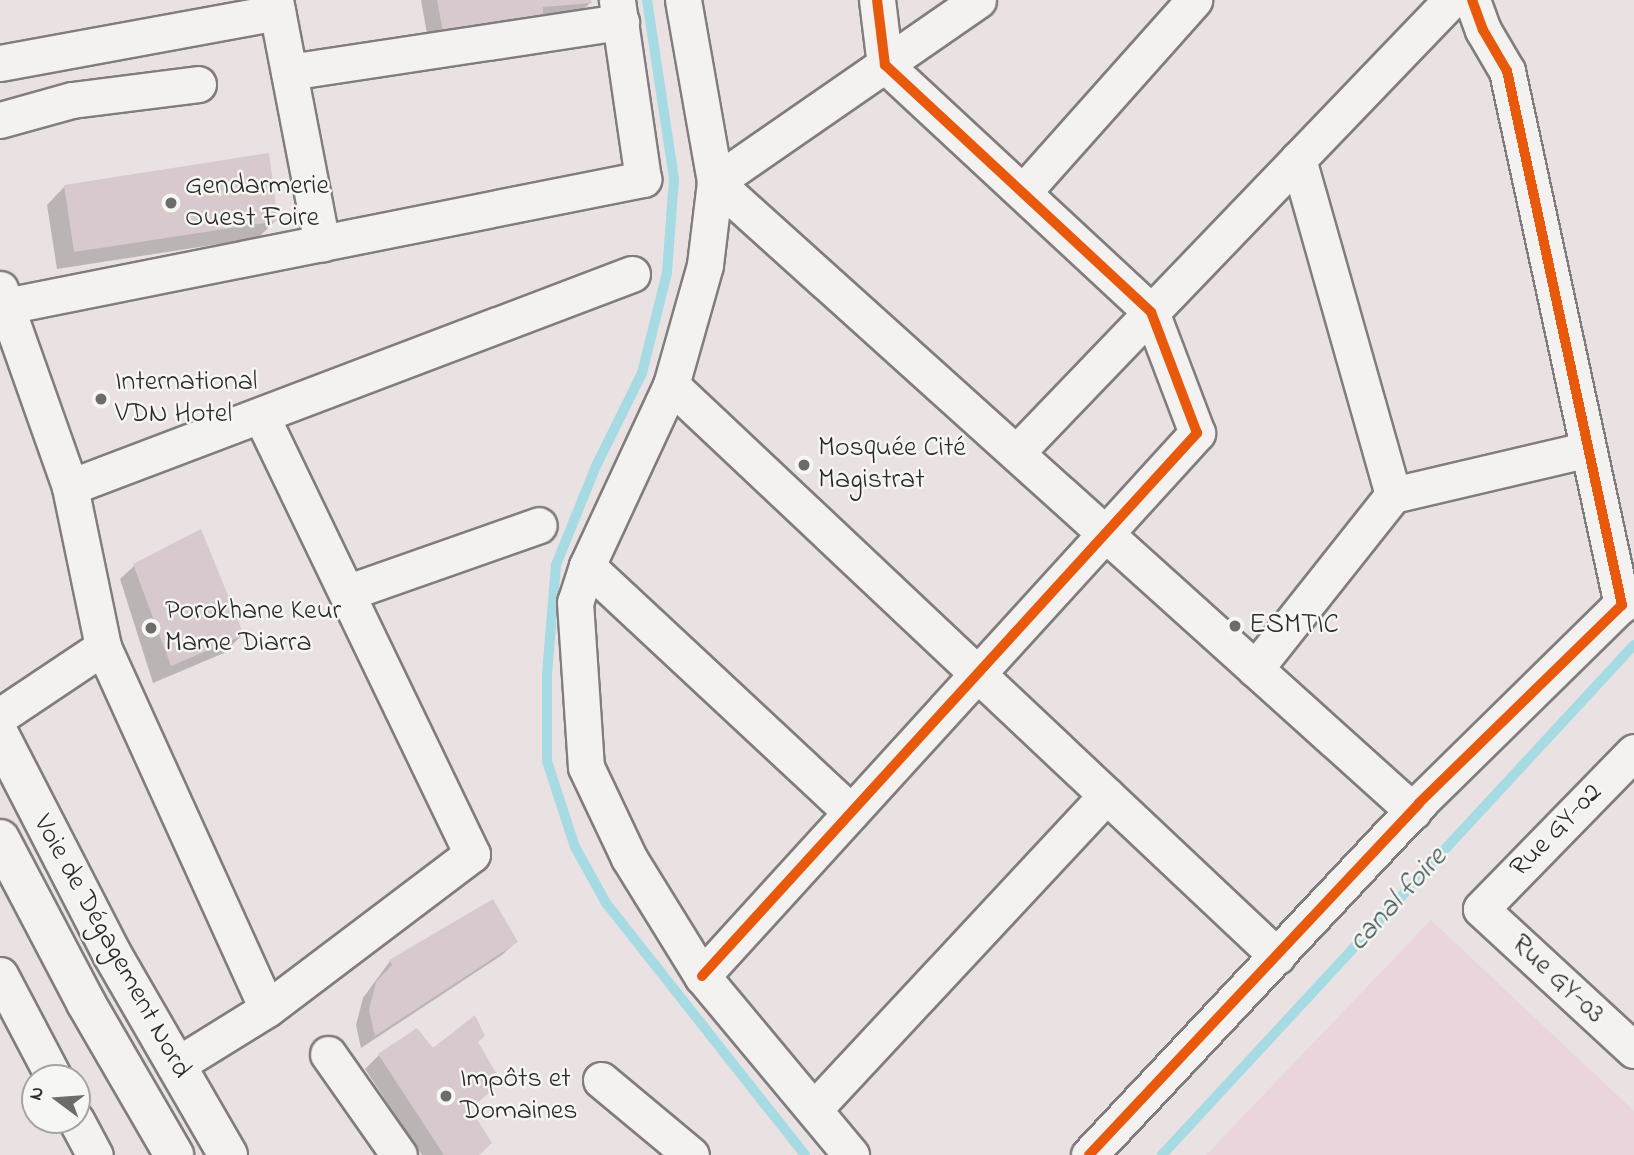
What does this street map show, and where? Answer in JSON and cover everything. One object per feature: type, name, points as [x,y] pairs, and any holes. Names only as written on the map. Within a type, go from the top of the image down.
[{"type":"highway","name":"Voie de Dégagement Nord","points":[[0,736],[111,954],[228,1155]]},
{"type":"highway","name":"Voie de Dégagement Nord","points":[[0,839],[86,1003],[174,1155]]},
{"type":"street","points":[[684,0],[715,182],[705,265],[671,385],[587,566],[575,602],[586,767],[629,858],[702,976],[851,1155]]},
{"type":"street","points":[[702,976],[1197,433],[1151,312],[886,65],[877,0]]},
{"type":"street","points":[[715,182],[978,0]]},
{"type":"street","points":[[1024,191],[1194,0]]},
{"type":"street","points":[[1016,453],[1451,0]]},
{"type":"street","points":[[1089,1155],[1413,811],[1628,598],[1586,450],[1507,71],[1483,30],[1472,0]]},
{"type":"street","points":[[0,63],[276,6],[322,243]]},
{"type":"street","points":[[267,1009],[103,647],[70,487],[3,298],[322,243],[643,179],[619,11],[289,72]]},
{"type":"street","points":[[0,120],[72,100],[198,84]]},
{"type":"street","points":[[1298,159],[1392,495]]},
{"type":"street","points":[[715,182],[1413,811]]},
{"type":"street","points":[[70,487],[632,274]]},
{"type":"street","points":[[671,385],[1277,956]]},
{"type":"street","points":[[176,1066],[267,1009],[472,854],[349,592],[261,415]]},
{"type":"street","points":[[1255,669],[1392,495],[1586,450]]},
{"type":"street","points":[[349,592],[539,526]]},
{"type":"street","points":[[587,566],[851,812]]},
{"type":"street","points":[[0,716],[103,647]]},
{"type":"street","name":"Rue GY-02","points":[[1481,909],[1634,752]]},
{"type":"street","points":[[814,1109],[1107,796]]},
{"type":"street","name":"Rue GY-03","points":[[1481,909],[1634,1049]]},
{"type":"street","points":[[0,975],[47,1064]]},
{"type":"street","points":[[328,1054],[399,1155]]},
{"type":"street","points":[[601,1080],[691,1155]]},
{"type":"street","points":[[84,1134],[95,1155]]},
{"type":"shaded area","points":[[1431,920],[1634,1111],[1634,1155],[1206,1155]]},
{"type":"building","points":[[437,0],[591,0],[592,3],[543,7],[543,18],[443,32]]},
{"type":"building","name":"Gendarmerie Ouest Foire","points":[[269,153],[278,221],[74,252],[64,185]]},
{"type":"building","points":[[201,529],[244,635],[171,666],[133,564]]},
{"type":"building","name":"Impôts et Domaines","points":[[493,899],[518,942],[375,1036],[369,1010],[376,982],[392,965],[389,960]]},
{"type":"building","name":"Impôts et Domaines","points":[[475,1015],[485,1036],[478,1042],[502,1083],[470,1108],[492,1143],[479,1155],[444,1155],[378,1054],[417,1028],[433,1048]]},
{"type":"waterway","points":[[647,0],[674,179],[667,273],[642,373],[596,466],[556,565],[547,674],[547,761],[575,847],[606,903],[805,1155]]},
{"type":"waterway","name":"canal foire","points":[[1162,1155],[1634,645]]},
{"type":"cycle path","points":[[702,976],[1197,433],[1151,312],[885,65],[877,0]]},
{"type":"cycle path","points":[[1089,1155],[1419,803],[1622,605],[1507,71],[1483,30],[1472,0]]},
{"type":"place","name":"Gendarmerie Ouest Foire","points":[[171,203]]},
{"type":"place","name":"International VDN Hotel","points":[[101,399]]},
{"type":"place","name":"Mosquée Cité Magistrat","points":[[804,465]]},
{"type":"place","name":"ESMTIC","points":[[1235,626]]},
{"type":"place","name":"Porokhane Keur Mame Diarra","points":[[151,628]]},
{"type":"place","name":"Impôts et Domaines","points":[[446,1096]]}]
